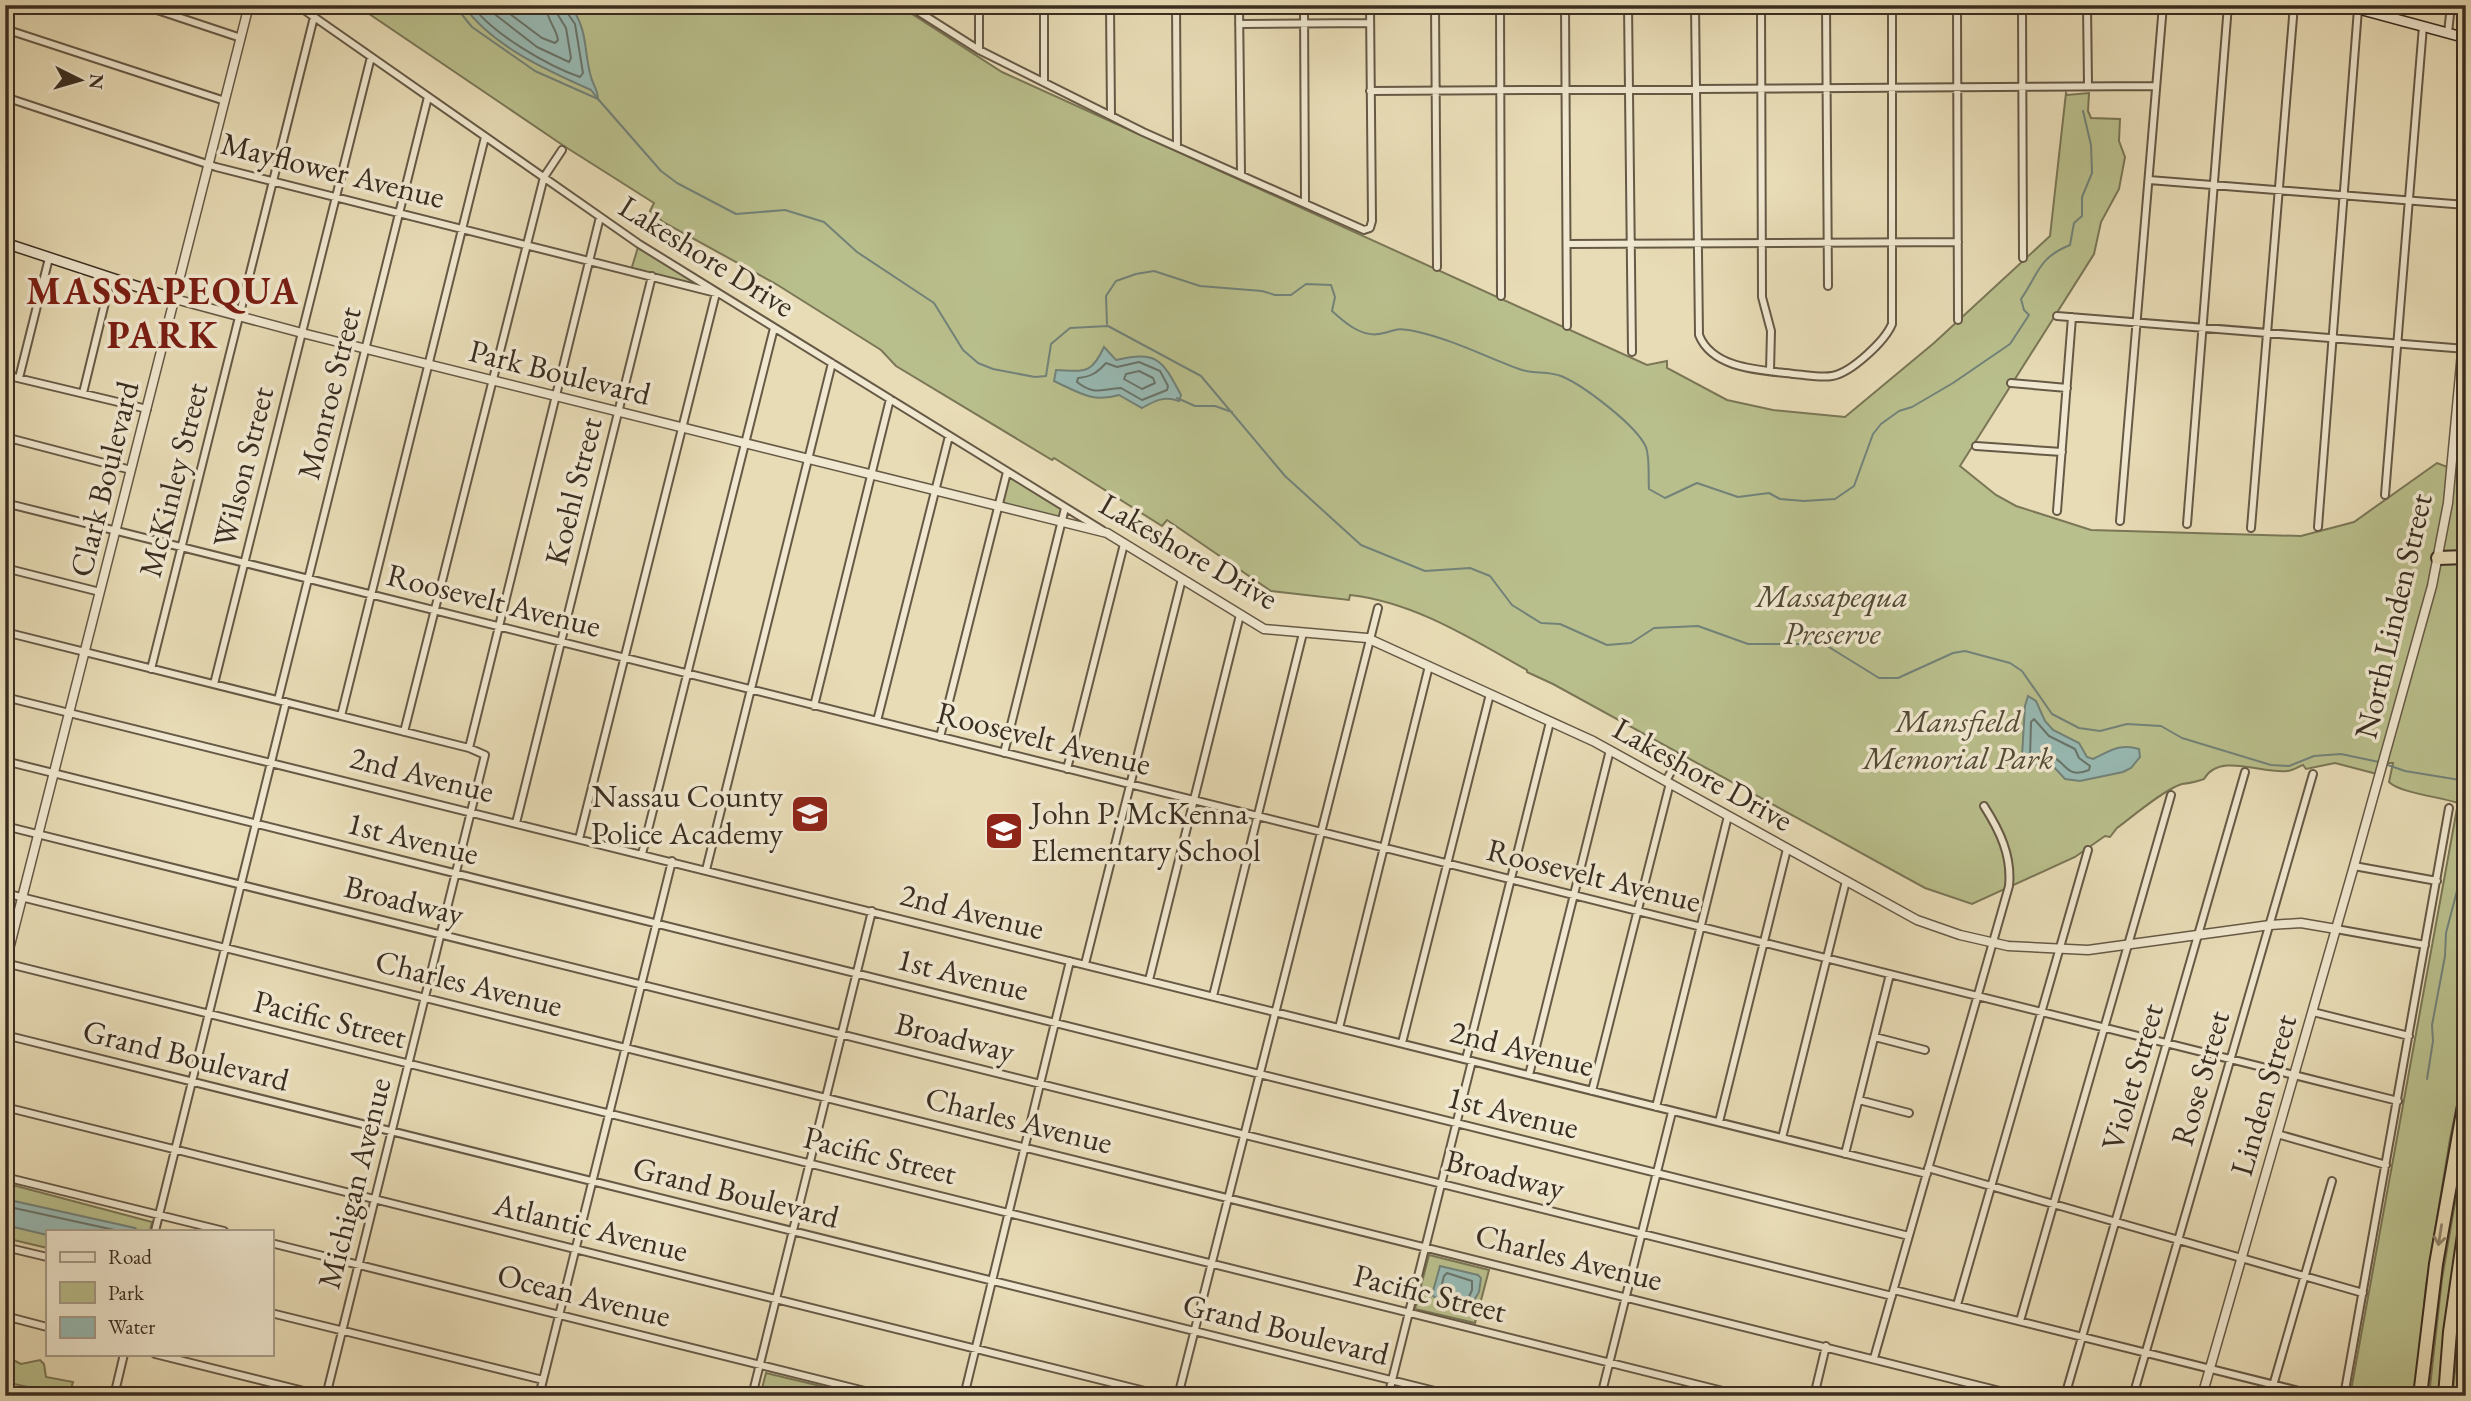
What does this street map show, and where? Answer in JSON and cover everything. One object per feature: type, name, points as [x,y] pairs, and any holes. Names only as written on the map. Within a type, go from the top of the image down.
[{"type":"highway","points":[[2439,555],[2466,551]]},
{"type":"highway","points":[[2439,555],[2466,557]]},
{"type":"highway","points":[[2420,1396],[2436,1264],[2466,1096]]},
{"type":"highway","points":[[2445,1396],[2450,1332],[2466,1221]]},
{"type":"main road","points":[[2344,5],[2466,37]]},
{"type":"main road","name":"Park Boulevard","points":[[5,243],[175,299]]},
{"type":"street","points":[[142,5],[241,38]]},
{"type":"street","name":"Clark Boulevard","points":[[5,964],[249,5]]},
{"type":"street","name":"Lakeshore Drive","points":[[298,5],[600,217],[716,293],[1264,629],[1369,640],[1429,666],[1610,750],[1917,920],[1993,943],[2059,949],[2088,950],[2301,923],[2426,945]]},
{"type":"street","points":[[979,5],[979,50]]},
{"type":"street","points":[[1044,5],[1044,82]]},
{"type":"street","points":[[1110,5],[1111,116]]},
{"type":"street","points":[[1176,5],[1177,146]]},
{"type":"street","points":[[1239,5],[1241,174]]},
{"type":"street","points":[[1304,5],[1306,203]]},
{"type":"street","points":[[913,7],[979,50],[1111,116],[1360,229],[1370,228],[1372,221],[1370,5]]},
{"type":"street","points":[[1435,5],[1437,267]]},
{"type":"street","points":[[1500,5],[1502,296]]},
{"type":"street","points":[[1565,5],[1567,326]]},
{"type":"street","points":[[1628,5],[1632,352]]},
{"type":"street","points":[[1695,5],[1697,329],[1702,342],[1713,354],[1735,364],[1750,369],[1833,376],[1852,366],[1884,338],[1893,319],[1892,5]]},
{"type":"street","points":[[1761,5],[1762,297],[1771,331],[1770,371]]},
{"type":"street","points":[[1826,5],[1828,286]]},
{"type":"street","points":[[1957,5],[1958,320]]},
{"type":"street","points":[[2022,5],[2023,258]]},
{"type":"street","points":[[2087,5],[2088,86]]},
{"type":"street","points":[[2120,521],[2163,5]]},
{"type":"street","points":[[2187,524],[2228,5]]},
{"type":"street","points":[[2251,528],[2294,5]]},
{"type":"street","points":[[2385,5],[2385,16]]},
{"type":"street","points":[[2448,33],[2451,5]]},
{"type":"street","points":[[2318,527],[2358,9]]},
{"type":"street","name":"McKinley Street","points":[[151,668],[314,17]]},
{"type":"street","points":[[1239,24],[1370,23]]},
{"type":"street","points":[[2385,495],[2423,26]]},
{"type":"street","points":[[5,29],[225,101]]},
{"type":"street","name":"Wilson Street","points":[[214,684],[371,57]]},
{"type":"street","points":[[1370,91],[2156,86]]},
{"type":"street","name":"Mayflower Avenue","points":[[5,97],[209,164],[652,276]]},
{"type":"street","name":"Monroe Street","points":[[278,700],[428,97]]},
{"type":"street","points":[[341,716],[485,137]]},
{"type":"street","points":[[404,732],[544,177],[562,150]]},
{"type":"street","points":[[2149,180],[2466,205]]},
{"type":"street","points":[[5,632],[469,748],[600,217]]},
{"type":"street","points":[[1567,244],[1958,242]]},
{"type":"street","points":[[19,378],[49,258]]},
{"type":"street","points":[[579,839],[716,293],[652,276]]},
{"type":"street","name":"Koehl Street","points":[[516,823],[652,276]]},
{"type":"street","points":[[83,393],[111,278]]},
{"type":"street","name":"Park Boulevard","points":[[175,299],[428,365],[1107,533]]},
{"type":"street","name":"North Linden Street","points":[[2371,807],[2439,555],[2449,488],[2466,310]]},
{"type":"street","points":[[2057,316],[2464,349]]},
{"type":"street","points":[[2057,511],[2072,317]]},
{"type":"street","points":[[642,854],[774,328]]},
{"type":"street","points":[[706,870],[832,363]]},
{"type":"street","points":[[5,374],[146,409]]},
{"type":"street","points":[[2011,383],[2067,387]]},
{"type":"street","points":[[814,706],[890,399]]},
{"type":"street","points":[[877,721],[949,436]]},
{"type":"street","points":[[5,438],[131,470]]},
{"type":"street","points":[[1976,446],[2062,452]]},
{"type":"street","points":[[940,737],[1007,472]]},
{"type":"street","name":"Roosevelt Avenue","points":[[5,503],[2398,1101]]},
{"type":"street","points":[[1004,753],[1065,508]]},
{"type":"street","points":[[1067,769],[1124,544]]},
{"type":"street","points":[[5,568],[100,592]]},
{"type":"street","points":[[1085,964],[1182,579]]},
{"type":"street","points":[[1178,1396],[1378,608]]},
{"type":"street","points":[[1149,980],[1240,615]]},
{"type":"street","points":[[1213,996],[1303,633]]},
{"type":"street","points":[[1339,1028],[1429,666]]},
{"type":"street","points":[[1402,1043],[1490,694]]},
{"type":"street","name":"2nd Avenue","points":[[5,697],[1672,1112],[1991,1186],[2363,1293]]},
{"type":"street","points":[[155,1230],[286,702]]},
{"type":"street","points":[[1388,1396],[1457,1123],[1510,880],[1550,722]]},
{"type":"street","name":"Michigan Avenue","points":[[325,1396],[485,755],[469,748]]},
{"type":"street","points":[[1529,1075],[1610,750]]},
{"type":"street","points":[[1592,1091],[1668,782],[1679,757]]},
{"type":"street","name":"1st Avenue","points":[[5,761],[1909,1236]]},
{"type":"street","name":"Violet Street","points":[[2065,1396],[2245,772]]},
{"type":"street","name":"Rose Street","points":[[2133,1396],[2313,774]]},
{"type":"street","points":[[2020,1321],[2171,795]]},
{"type":"street","points":[[1874,1358],[2009,886],[2010,867],[1996,825],[1984,806]]},
{"type":"street","name":"Linden Street","points":[[2202,1396],[2371,807]]},
{"type":"street","points":[[2344,1396],[2449,808]]},
{"type":"street","points":[[1656,1107],[1728,816]]},
{"type":"street","name":"Broadway","points":[[5,826],[1244,1135],[1642,1233],[2020,1321],[2319,1396]]},
{"type":"street","points":[[1719,1122],[1787,849]]},
{"type":"street","points":[[1957,1306],[2088,850]]},
{"type":"street","points":[[539,1396],[672,861]]},
{"type":"street","points":[[2354,866],[2437,881]]},
{"type":"street","points":[[1782,1138],[1846,881]]},
{"type":"street","name":"Charles Avenue","points":[[5,893],[2020,1395]]},
{"type":"street","points":[[752,1396],[872,911]]},
{"type":"street","points":[[964,1396],[1070,961]]},
{"type":"street","name":"Pacific Street","points":[[5,964],[1743,1396]]},
{"type":"street","points":[[1845,1154],[1890,974]]},
{"type":"street","points":[[2312,1012],[2409,1036]]},
{"type":"street","name":"Grand Boulevard","points":[[5,1035],[1455,1396]]},
{"type":"street","points":[[1875,1037],[1925,1050]]},
{"type":"street","points":[[1859,1100],[1909,1113]]},
{"type":"street","name":"Atlantic Avenue","points":[[5,1107],[1165,1396]]},
{"type":"street","points":[[1601,1396],[1672,1112]]},
{"type":"street","points":[[2277,1134],[2386,1165]]},
{"type":"street","points":[[5,1177],[220,1230]]},
{"type":"street","points":[[2270,1396],[2332,1181]]},
{"type":"street","name":"Ocean Avenue","points":[[273,1244],[885,1396]]},
{"type":"street","points":[[5,1247],[46,1257]]},
{"type":"street","points":[[273,1314],[543,1380]]},
{"type":"street","points":[[5,1316],[46,1327]]},
{"type":"street","points":[[1814,1396],[1826,1346]]},
{"type":"street","points":[[114,1396],[124,1356]]},
{"type":"street","points":[[163,1356],[325,1396]]},
{"type":"green space","name":"Massapequa Preserve","points":[[356,5],[898,5],[1002,72],[1647,365],[1667,361],[1667,368],[1727,400],[1773,410],[1845,417],[1934,343],[2050,236],[2066,93],[2089,93],[2088,111],[2091,118],[2120,119],[2119,141],[2125,157],[2119,189],[2101,222],[2094,254],[1960,466],[1996,495],[2016,506],[2091,530],[2301,536],[2354,522],[2437,463],[2466,474],[2466,1062],[2450,1139],[2426,1286],[2415,1396],[2350,1396],[2458,803],[2394,786],[2389,782],[2393,763],[2380,763],[2377,774],[2335,763],[2306,769],[2303,765],[2287,771],[2230,765],[2211,771],[2204,779],[2167,791],[2117,828],[2110,837],[2105,836],[2075,857],[1972,904],[1925,888],[1527,672],[1464,634],[1420,614],[1397,605],[1350,595],[1349,600],[1271,591],[1167,520],[1162,526],[1054,458],[1052,460],[896,366],[881,350],[776,284],[663,222],[650,211],[654,203],[564,146]]},
{"type":"green space","points":[[639,244],[716,293],[631,270]]},
{"type":"green space","points":[[1007,472],[1065,508],[1061,522],[998,506]]},
{"type":"green space","points":[[2466,1138],[2466,1201],[2440,1396],[2429,1396],[2442,1279]]},
{"type":"green space","points":[[5,1183],[152,1222],[150,1230],[46,1230],[46,1248],[5,1238]]},
{"type":"green space","points":[[1429,1255],[1489,1270],[1475,1323],[1415,1309]]},
{"type":"green space","points":[[2466,1279],[2466,1396],[2452,1396]]},
{"type":"green space","points":[[5,1356],[21,1364],[40,1360],[44,1364],[46,1377],[73,1382],[69,1396],[5,1382]]},
{"type":"green space","points":[[766,1373],[850,1393],[849,1396],[760,1396]]},
{"type":"water","points":[[463,5],[570,5],[583,32],[598,99],[591,90],[538,65],[504,45],[475,20]]},
{"type":"water","points":[[1104,347],[1116,360],[1141,357],[1157,361],[1169,373],[1181,395],[1179,401],[1160,400],[1142,408],[1119,395],[1093,397],[1054,381],[1056,370],[1081,371],[1091,367]]},
{"type":"water","points":[[2028,696],[2036,701],[2045,721],[2053,730],[2079,743],[2087,757],[2093,759],[2126,747],[2139,749],[2140,757],[2131,768],[2123,772],[2080,781],[2065,779],[2053,766],[2046,763],[2028,766],[2022,756]]},
{"type":"water","points":[[5,1199],[137,1230],[46,1230],[46,1235],[5,1225]]},
{"type":"water","points":[[1440,1266],[1481,1278],[1479,1292],[1470,1307],[1437,1299],[1432,1295]]},
{"type":"waterway","points":[[454,5],[472,27],[535,71],[598,99],[661,171],[677,183],[736,214],[785,210],[824,222],[857,252],[934,303],[963,350],[978,363],[993,369],[1035,377],[1046,376],[1051,344],[1070,328],[1108,326],[1201,376],[1285,476],[1361,545],[1425,571],[1470,568],[1490,576],[1512,605],[1541,623],[1560,624],[1607,645],[1631,643],[1654,628],[1698,626],[1748,644],[1824,644],[1879,678],[1898,678],[1953,653],[1965,651],[2010,663],[2022,671],[2052,714],[2079,728],[2100,731],[2127,724],[2161,726],[2182,738],[2271,765],[2289,766],[2314,756],[2341,754],[2379,762]]},
{"type":"waterway","points":[[1107,324],[1106,296],[1116,281],[1136,274],[1154,271],[1200,286],[1262,291],[1275,295],[1291,295],[1306,284],[1331,285],[1335,297],[1332,311],[1359,331],[1379,334],[1402,329],[1428,334],[1519,369],[1561,376],[1582,388],[1621,417],[1640,438],[1647,451],[1649,489],[1665,498],[1697,483],[1738,497],[1769,493],[1780,499],[1835,499],[1854,486],[1873,434],[1881,424],[1899,411],[1912,407],[1953,383],[2010,344],[2029,315],[2024,310],[2021,299],[2045,261],[2070,245],[2074,223],[2082,216],[2082,197],[2092,173],[2091,145],[2083,111]]},
{"type":"waterway","points":[[1177,398],[1195,406],[1215,406],[1232,412]]},
{"type":"waterway","points":[[2385,764],[2405,771],[2466,781]]},
{"type":"waterway","points":[[2458,780],[2466,795]]},
{"type":"waterway","points":[[2427,1079],[2446,933],[2466,856]]},
{"type":"place","name":"Nassau County Police Academy","points":[[810,814]]},
{"type":"place","name":"John P. McKenna Elementary School","points":[[1004,831]]},
{"type":"district","name":"MASSAPEQUA PARK","points":[[163,312]]},
{"type":"park label","name":"Mansfield Memorial Park","points":[[1958,740]]}]
